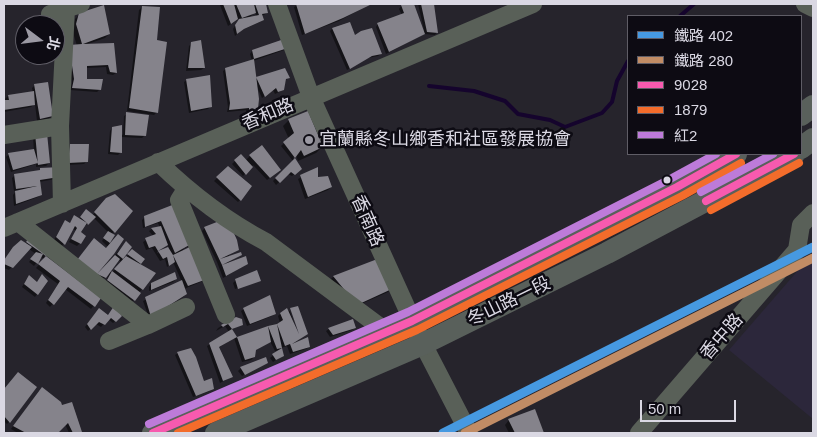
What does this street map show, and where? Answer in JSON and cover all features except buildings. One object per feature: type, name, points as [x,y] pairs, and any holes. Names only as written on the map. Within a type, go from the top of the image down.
[{"type":"main road","points":[[802,114],[813,106]]},
{"type":"main road","points":[[802,147],[813,139]]},
{"type":"main road","name":"冬山路一段","points":[[153,433],[412,321],[677,187],[734,155]]},
{"type":"main road","name":"冬山路一段","points":[[216,433],[423,344],[607,253],[792,155]]},
{"type":"street","name":"香南路","points":[[278,4],[311,97],[412,321],[469,433]]},
{"type":"street","name":"香和路","points":[[11,225],[311,97],[367,76],[533,4]]},
{"type":"street","points":[[806,4],[813,8]]},
{"type":"street","points":[[62,204],[60,126],[66,9]]},
{"type":"street","points":[[4,135],[60,126]]},
{"type":"street","points":[[158,162],[186,189],[248,232],[266,242],[387,332]]},
{"type":"street","points":[[186,189],[179,200],[226,315]]},
{"type":"street","name":"香中路","points":[[639,433],[797,250],[801,225],[813,213]]},
{"type":"street","points":[[11,225],[148,325]]},
{"type":"street","points":[[109,341],[186,307]]},
{"type":"shaded area","points":[[813,257],[813,419],[729,350],[807,260]]},
{"type":"waterway","points":[[681,15],[694,4]]},
{"type":"waterway","points":[[429,86],[474,91],[505,101],[518,114],[550,120],[565,127],[602,113],[612,102],[617,81],[627,63]]},
{"type":"waterway","points":[[802,255],[813,249]]},
{"type":"rail line","name":"402","points":[[443,433],[813,247]]},
{"type":"rail line","name":"280","points":[[465,433],[813,258]]},
{"type":"transit line","name":"紅2","points":[[149,424],[408,312],[714,155]]},
{"type":"transit line","name":"9028","points":[[153,433],[412,321],[677,187],[734,155]]},
{"type":"transit line","name":"紅2","points":[[701,192],[771,155]]},
{"type":"transit line","name":"9028","points":[[706,201],[792,155]]},
{"type":"transit line","name":"1879","points":[[178,433],[417,330],[682,196],[741,163]]},
{"type":"transit line","name":"1879","points":[[711,210],[799,163]]},
{"type":"place","name":"宜蘭縣冬山鄉香和社區發展協會","points":[[309,140]]}]
